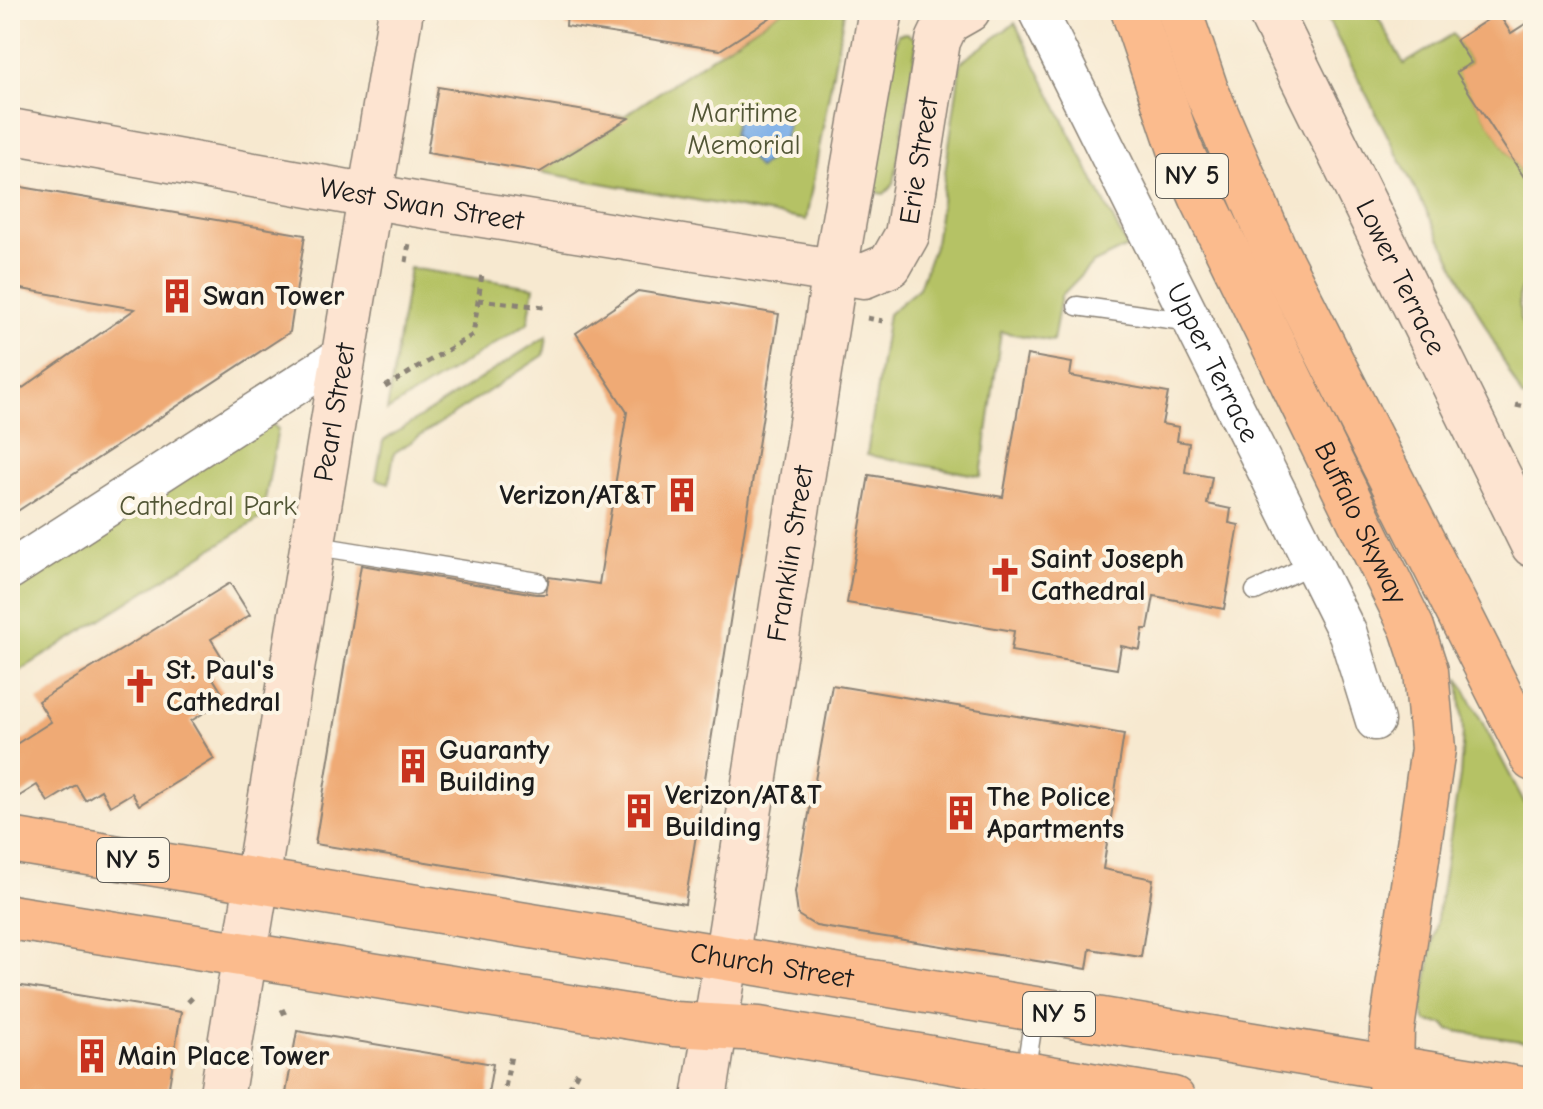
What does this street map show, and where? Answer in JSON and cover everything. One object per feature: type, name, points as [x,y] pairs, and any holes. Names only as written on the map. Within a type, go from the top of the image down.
[{"type":"highway","name":"Buffalo Skyway","points":[[1133,10],[1179,146],[1267,336],[1412,628],[1426,671],[1433,749],[1392,1029],[1391,1084]]},
{"type":"highway","name":"Buffalo Skyway","points":[[1179,10],[1206,90],[1241,175],[1308,315],[1533,759]]},
{"type":"highway","name":"Church Street","points":[[10,840],[1035,1010],[1391,1084],[1533,1091]]},
{"type":"highway","points":[[10,917],[715,1028],[759,1029],[1145,1097]]},
{"type":"street","name":"Pearl Street","points":[[221,1099],[401,10]]},
{"type":"street","name":"Franklin Street","points":[[704,1099],[835,271],[881,10]]},
{"type":"street","points":[[887,10],[958,16]]},
{"type":"street","name":"Upper Terrace","points":[[1037,10],[1348,634],[1375,721]]},
{"type":"street","name":"Lower Terrace","points":[[1269,10],[1532,538]]},
{"type":"street","name":"Erie Street","points":[[835,271],[864,276],[890,265],[907,235],[938,41],[958,16]]},
{"type":"street","name":"West Swan Street","points":[[10,131],[370,196],[835,271]]},
{"type":"street","points":[[10,570],[343,355]]},
{"type":"lane","points":[[1077,306],[1191,322]]},
{"type":"lane","points":[[311,545],[538,582]]},
{"type":"lane","points":[[1255,591],[1312,564]]},
{"type":"lane","points":[[1025,1074],[1035,1010]]},
{"type":"path","points":[[406,262],[409,243]]},
{"type":"path","points":[[385,387],[473,335],[482,274]]},
{"type":"path","points":[[478,300],[544,307]]},
{"type":"path","points":[[867,318],[883,321]]},
{"type":"path","points":[[1516,405],[1533,409]]},
{"type":"path","points":[[188,1002],[194,996]]},
{"type":"path","points":[[282,1009],[287,1019]]},
{"type":"path","points":[[503,1099],[511,1055]]},
{"type":"path","points":[[564,1099],[580,1067]]},
{"type":"green space","name":"Maritime Memorial","points":[[782,10],[844,12],[806,220],[540,172],[616,126],[616,115],[624,116]]},
{"type":"green space","points":[[1323,10],[1374,10],[1404,64],[1453,34],[1471,63],[1457,72],[1533,191],[1533,260],[1519,294],[1520,319],[1533,346],[1533,399],[1522,397]]},
{"type":"green space","points":[[1015,23],[1127,247],[1092,264],[1061,296],[1053,341],[1001,332],[981,476],[867,455],[888,314],[919,288],[935,243],[961,62]]},
{"type":"green space","points":[[907,33],[917,40],[894,184],[884,194],[878,193],[872,181],[898,34]]},
{"type":"green space","points":[[410,268],[534,287],[528,323],[387,411]]},
{"type":"green space","points":[[547,336],[544,355],[394,453],[389,483],[376,479],[383,441]]},
{"type":"green space","name":"Cathedral Park","points":[[269,422],[278,429],[262,517],[10,677],[10,589]]},
{"type":"green space","points":[[1459,678],[1533,819],[1533,1043],[1449,1030],[1444,1024],[1426,1022],[1422,1010],[1460,776],[1463,732]]},
{"type":"water","points":[[739,108],[788,121],[781,152],[758,168],[733,134]]},
{"type":"building","points":[[567,10],[782,10],[720,50],[566,26]]},
{"type":"building","points":[[1498,13],[1511,33],[1533,19],[1533,191],[1456,72],[1471,63],[1456,40]]},
{"type":"building","points":[[438,87],[629,118],[540,172],[427,153]]},
{"type":"building","name":"Swan Tower","points":[[10,185],[305,235],[290,332],[10,516],[10,397],[135,309],[10,287]]},
{"type":"building","points":[[638,291],[779,314],[685,904],[315,844],[361,565],[536,594],[546,594],[549,577],[599,584],[627,412],[576,333]]},
{"type":"building","name":"Saint Joseph Cathedral","points":[[1027,355],[1072,363],[1070,376],[1168,393],[1162,424],[1179,427],[1177,441],[1189,443],[1185,472],[1212,477],[1207,504],[1231,509],[1229,523],[1239,525],[1224,609],[1154,596],[1148,629],[1143,629],[1140,650],[1121,646],[1117,669],[1011,651],[1014,631],[847,603],[869,475],[1003,497]]},
{"type":"building","name":"St. Paul's Cathedral","points":[[230,583],[250,615],[211,639],[225,662],[209,672],[226,699],[191,721],[214,759],[139,805],[132,793],[110,806],[101,790],[85,800],[76,785],[48,802],[37,785],[10,802],[10,748],[51,722],[38,701]]},
{"type":"building","name":"The Police Apartments","points":[[832,685],[1124,734],[1103,869],[1153,879],[1141,957],[1090,949],[1087,969],[816,926],[798,915],[795,892]]},
{"type":"building","name":"Main Place Tower","points":[[10,984],[181,1012],[167,1099],[10,1099]]},
{"type":"building","points":[[297,1031],[493,1064],[487,1099],[285,1099]]},
{"type":"place","name":"Swan Tower","points":[[177,296]]},
{"type":"place","name":"Verizon/AT&T","points":[[682,495]]},
{"type":"place","name":"Saint Joseph Cathedral","points":[[1005,575]]},
{"type":"place","name":"St. Paul's Cathedral","points":[[140,686]]},
{"type":"place","name":"Guaranty Building","points":[[413,766]]},
{"type":"place","name":"Verizon/AT&T Building","points":[[639,811]]},
{"type":"place","name":"The Police Apartments","points":[[961,813]]},
{"type":"place","name":"Main Place Tower","points":[[92,1056]]}]
